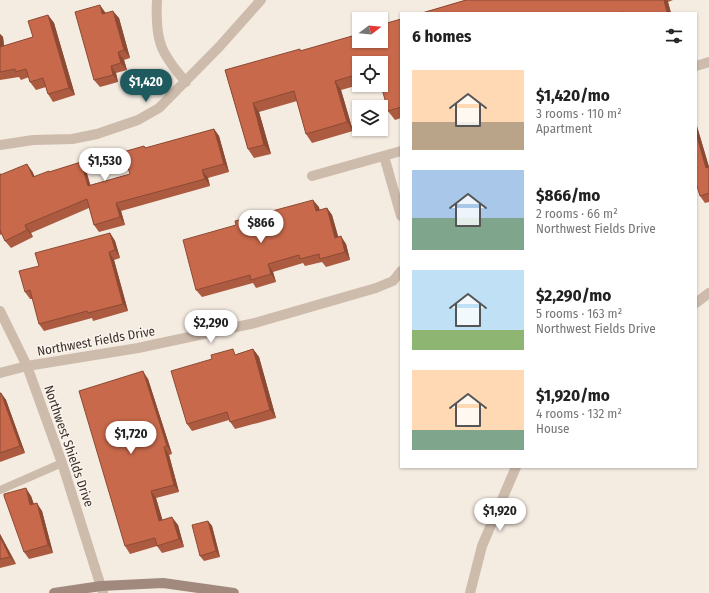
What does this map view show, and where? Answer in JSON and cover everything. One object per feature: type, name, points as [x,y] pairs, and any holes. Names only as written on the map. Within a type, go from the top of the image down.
[{"type":"main road","points":[[54,593],[163,583],[234,593]]},
{"type":"street","points":[[157,0],[156,20],[160,43],[168,62],[186,82]]},
{"type":"street","points":[[0,145],[33,140],[72,139],[97,134],[138,120],[159,108],[186,82],[261,0]]},
{"type":"street","points":[[697,66],[709,62]]},
{"type":"street","points":[[312,176],[400,151]]},
{"type":"street","points":[[384,156],[400,212]]},
{"type":"street","name":"Northwest Fields Drive","points":[[0,373],[27,366],[138,348],[255,323],[376,288],[393,281],[400,272]]},
{"type":"street","points":[[697,302],[709,293]]},
{"type":"street","name":"Northwest Shields Drive","points":[[0,311],[27,366],[62,463],[102,589]]},
{"type":"street","points":[[470,593],[482,546],[516,468]]},
{"type":"lane","points":[[0,490],[62,463]]},
{"type":"building","points":[[466,0],[664,0],[667,12],[623,12],[425,12]]},
{"type":"building","points":[[100,5],[102,14],[113,11],[124,50],[118,52],[121,63],[111,66],[113,75],[94,80],[75,12]]},
{"type":"building","points":[[48,15],[69,88],[48,94],[43,78],[30,82],[26,69],[15,72],[15,69],[0,72],[0,47],[33,37],[28,21]]},
{"type":"building","points":[[400,19],[400,107],[388,111],[388,100],[385,100],[383,92],[388,92],[388,56],[352,56],[352,76],[335,81],[347,122],[306,134],[294,91],[253,103],[264,145],[248,149],[225,70],[300,49],[300,51],[352,36],[352,48],[388,48],[388,23]]},
{"type":"building","points":[[214,129],[224,164],[202,170],[205,179],[116,203],[120,217],[94,225],[87,199],[25,225],[27,230],[5,241],[0,230],[0,175],[27,164],[33,177],[81,162],[88,186],[130,174],[123,152],[144,146],[145,148]]},
{"type":"building","points":[[697,136],[706,168],[709,167],[709,193],[700,196],[697,186]]},
{"type":"building","points":[[313,200],[316,211],[327,208],[335,238],[341,236],[345,252],[320,259],[319,254],[300,259],[299,255],[268,264],[271,274],[251,280],[250,275],[196,290],[183,240],[236,225],[235,221]]},
{"type":"building","points":[[110,233],[115,250],[109,252],[123,304],[88,313],[87,311],[39,324],[30,290],[25,292],[19,271],[39,266],[35,253]]},
{"type":"building","points":[[233,349],[235,355],[253,349],[270,410],[230,422],[227,412],[187,424],[171,371],[212,359],[211,355]]},
{"type":"building","points":[[143,371],[167,446],[164,447],[174,485],[151,491],[159,521],[172,517],[179,539],[157,546],[155,538],[125,546],[79,391]]},
{"type":"building","points":[[0,393],[20,446],[0,453]]},
{"type":"building","points":[[26,488],[30,505],[37,503],[48,545],[24,552],[4,494]]},
{"type":"building","points":[[208,521],[216,551],[200,556],[192,525]]},
{"type":"building","points":[[0,537],[10,557],[0,559]]}]
